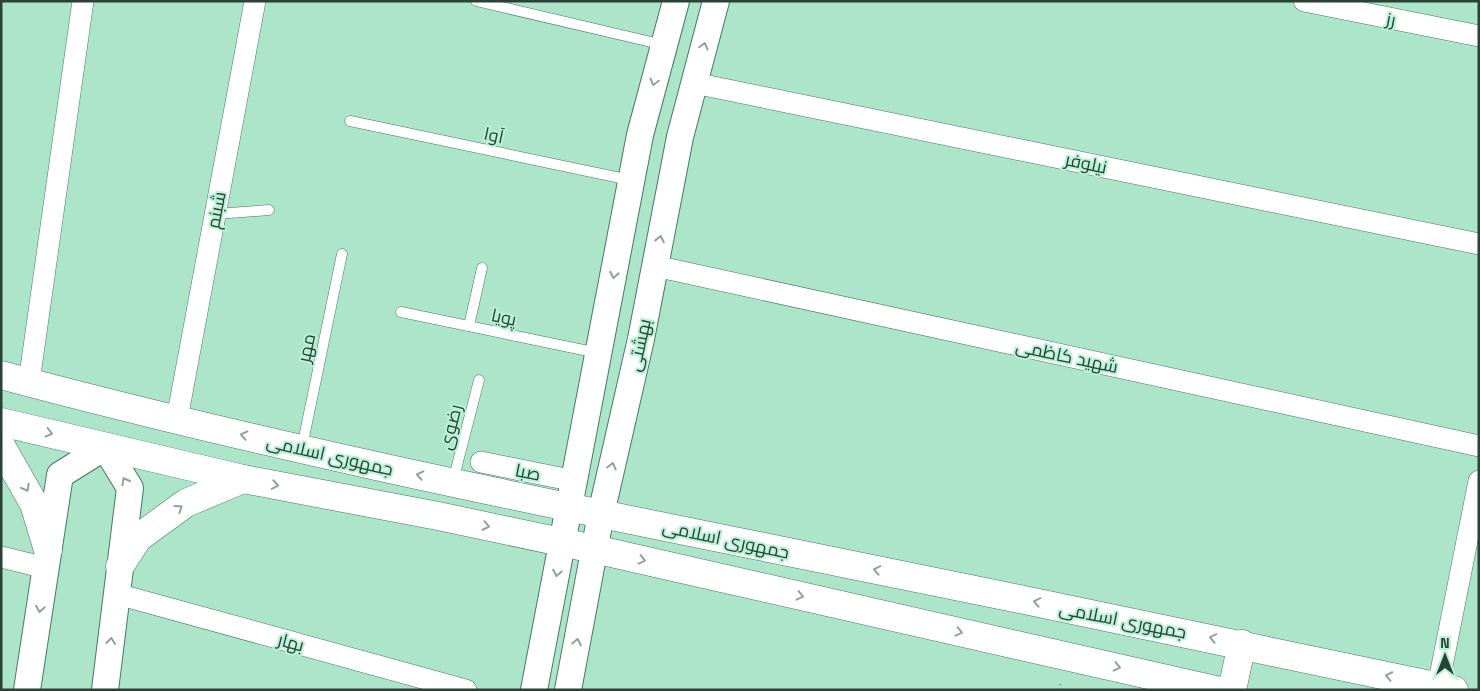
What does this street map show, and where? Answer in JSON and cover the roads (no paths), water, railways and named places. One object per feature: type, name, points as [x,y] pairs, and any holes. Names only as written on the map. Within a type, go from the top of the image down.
[{"type":"main road","name":"جمهوری اسلامی","points":[[1,374],[117,406],[570,508],[1242,644],[1446,688]]},
{"type":"main road","points":[[105,448],[117,406]]},
{"type":"main road","name":"جمهوری اسلامی","points":[[1,422],[243,479],[563,542],[1215,690]]},
{"type":"main road","points":[[1,446],[34,504],[47,559]]},
{"type":"main road","points":[[120,566],[138,538],[186,503],[243,479]]},
{"type":"main road","points":[[438,516],[448,511],[455,503],[456,492],[453,482]]},
{"type":"main road","points":[[679,568],[674,558],[676,547],[682,538],[692,532]]},
{"type":"main road","points":[[1232,690],[1242,644]]},
{"type":"street","points":[[29,382],[83,1]]},
{"type":"street","name":"شبنم","points":[[177,419],[255,1]]},
{"type":"street","name":"بهشتی","points":[[534,690],[594,385],[640,136],[676,1]]},
{"type":"street","name":"بهشتی","points":[[568,690],[601,514],[628,395],[680,137],[716,1]]},
{"type":"street","name":"رز","points":[[1304,1],[1479,36]]},
{"type":"street","name":"نیلوفر","points":[[694,83],[1479,244]]},
{"type":"street","name":"شهید کاظمی","points":[[655,266],[1479,446]]},
{"type":"street","points":[[594,385],[600,393],[608,398],[618,399],[628,395]]},
{"type":"street","points":[[28,690],[60,475],[105,448],[130,488],[105,690]]},
{"type":"street","name":"صبا","points":[[481,462],[575,481]]},
{"type":"street","points":[[1446,688],[1479,483]]},
{"type":"street","points":[[1,557],[47,559]]},
{"type":"street","name":"بهار","points":[[116,594],[466,690]]},
{"type":"street","points":[[539,690],[553,690]]},
{"type":"lane","points":[[476,1],[664,45]]},
{"type":"lane","name":"آوا","points":[[350,121],[631,180]]},
{"type":"lane","points":[[216,214],[269,210]]},
{"type":"lane","name":"مهر","points":[[302,448],[342,254]]},
{"type":"lane","points":[[469,326],[482,268]]},
{"type":"lane","name":"پویا","points":[[401,312],[600,353]]},
{"type":"lane","name":"رضوی","points":[[453,482],[479,380]]}]
